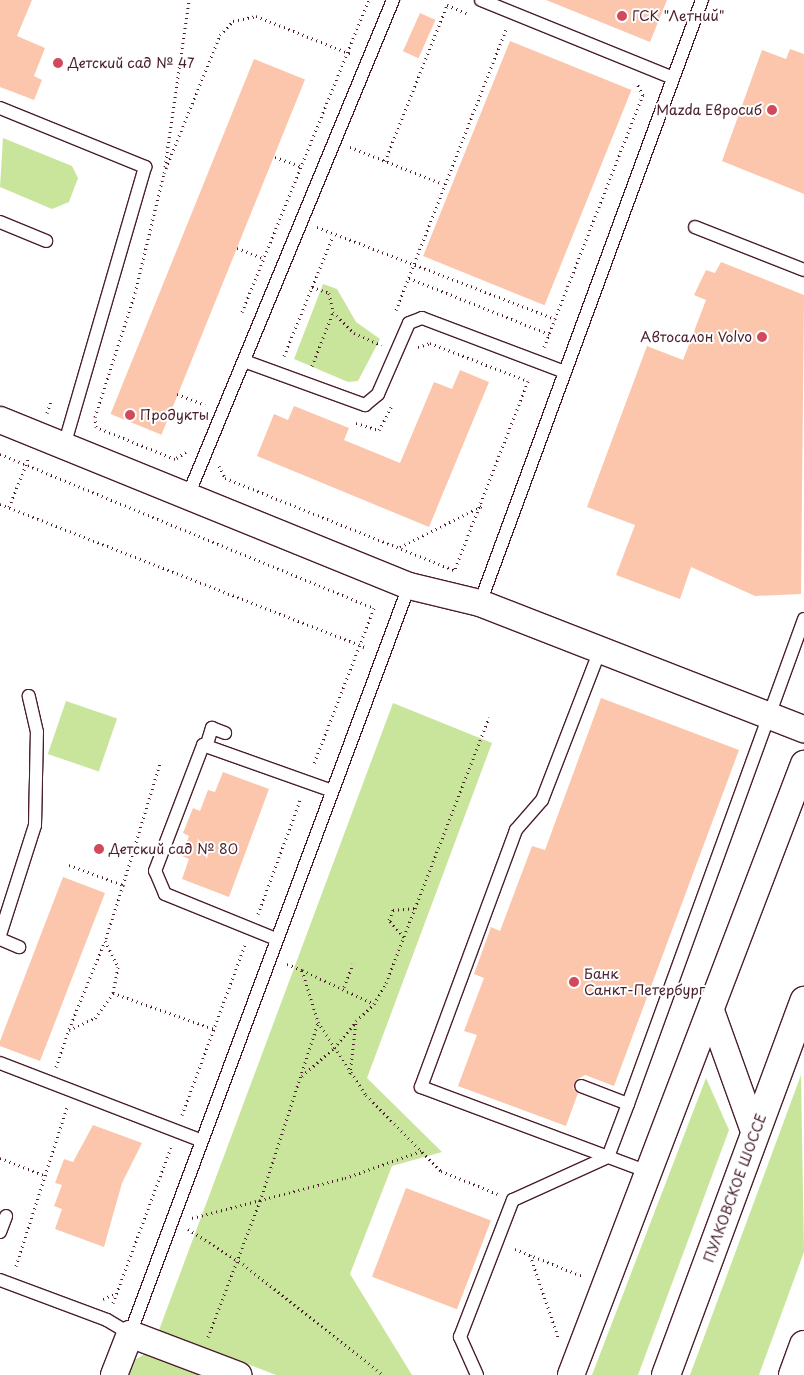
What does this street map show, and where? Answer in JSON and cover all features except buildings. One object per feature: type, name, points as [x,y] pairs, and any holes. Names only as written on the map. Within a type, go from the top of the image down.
[{"type":"main road","name":"ПУЛКОВСКОЕ ШОССЕ","points":[[666,1375],[804,1001]]},
{"type":"street","points":[[0,420],[189,494],[410,586],[480,603],[804,729]]},
{"type":"street","points":[[571,1375],[651,1173],[804,764]]},
{"type":"street","points":[[711,1011],[755,1134]]},
{"type":"street","points":[[114,1375],[130,1334],[238,1375]]},
{"type":"lane","points":[[189,494],[393,0]]},
{"type":"lane","points":[[481,0],[501,4],[673,78]]},
{"type":"lane","points":[[480,603],[702,0]]},
{"type":"lane","points":[[0,108],[145,167],[64,446]]},
{"type":"lane","points":[[0,222],[46,241]]},
{"type":"lane","points":[[695,227],[804,270]]},
{"type":"lane","points":[[244,361],[365,405],[378,394],[413,318],[565,372]]},
{"type":"lane","points":[[0,1280],[107,1320],[130,1334],[174,1220],[200,1140],[410,586]]},
{"type":"lane","points":[[477,1375],[460,1337],[512,1200],[608,1157],[804,619]]},
{"type":"lane","points":[[600,650],[542,800],[516,830],[421,1087],[651,1173]]},
{"type":"lane","points":[[0,935],[35,825],[37,732],[29,696]]},
{"type":"lane","points":[[225,733],[212,728],[155,871],[165,894],[276,939]]},
{"type":"lane","points":[[206,744],[332,791]]},
{"type":"lane","points":[[0,939],[19,947]]},
{"type":"lane","points":[[0,1063],[200,1140]]},
{"type":"lane","points":[[581,1086],[628,1104]]},
{"type":"lane","points":[[0,1232],[6,1216]]},
{"type":"path","points":[[189,0],[164,173],[96,427],[176,459],[186,452],[189,444]]},
{"type":"path","points":[[239,320],[369,0]]},
{"type":"path","points":[[385,161],[448,5],[472,15]]},
{"type":"path","points":[[164,173],[220,35],[233,21],[256,16],[347,53]]},
{"type":"path","points":[[497,26],[515,33]]},
{"type":"path","points":[[392,320],[409,278],[410,266],[506,29]]},
{"type":"path","points":[[446,594],[482,506],[528,381],[549,334],[643,95],[635,78]]},
{"type":"path","points":[[345,155],[349,146],[443,184]]},
{"type":"path","points":[[275,157],[300,166]]},
{"type":"path","points":[[317,224],[318,230],[333,236],[555,319]]},
{"type":"path","points":[[283,359],[333,236]]},
{"type":"path","points":[[237,248],[263,258]]},
{"type":"path","points":[[409,278],[549,334]]},
{"type":"path","points":[[311,369],[333,312],[329,293],[312,287]]},
{"type":"path","points":[[333,312],[354,333],[382,346]]},
{"type":"path","points":[[378,354],[385,337]]},
{"type":"path","points":[[413,353],[420,345],[430,343],[528,381]]},
{"type":"path","points":[[250,345],[292,362]]},
{"type":"path","points":[[302,366],[319,373]]},
{"type":"path","points":[[177,394],[205,405]]},
{"type":"path","points":[[202,413],[209,396]]},
{"type":"path","points":[[351,421],[379,430],[395,397]]},
{"type":"path","points":[[9,508],[32,450]]},
{"type":"path","points":[[186,452],[219,466],[225,478],[455,569]]},
{"type":"path","points":[[0,454],[374,608],[245,946],[107,1320]]},
{"type":"path","points":[[219,466],[222,457]]},
{"type":"path","points":[[0,504],[384,654]]},
{"type":"path","points":[[400,547],[482,506]]},
{"type":"path","points":[[301,1077],[334,1048],[356,1021],[374,1004],[416,908],[489,717]]},
{"type":"path","points":[[50,1082],[105,941],[160,763]]},
{"type":"path","points":[[69,864],[123,885]]},
{"type":"path","points":[[404,937],[389,920],[391,915],[394,910],[416,908]]},
{"type":"path","points":[[69,1030],[95,1018],[113,993],[118,967],[105,941]]},
{"type":"path","points":[[245,946],[344,987],[374,1004]]},
{"type":"path","points":[[344,987],[353,964]]},
{"type":"path","points":[[302,970],[318,1022],[350,1074],[441,1171],[512,1200]]},
{"type":"path","points":[[113,993],[214,1029]]},
{"type":"path","points":[[350,1074],[356,1021]]},
{"type":"path","points":[[199,1360],[260,1201],[318,1022]]},
{"type":"path","points":[[22,1273],[14,1264],[46,1176],[71,1089]]},
{"type":"path","points":[[174,1220],[260,1201],[422,1151]]},
{"type":"path","points":[[0,1158],[46,1176]]},
{"type":"path","points":[[147,1212],[174,1220],[236,1261],[383,1375]]},
{"type":"path","points":[[515,1250],[584,1277]]},
{"type":"path","points":[[530,1255],[560,1342]]},
{"type":"path","points":[[97,1302],[117,1293]]},
{"type":"green space","points":[[3,138],[72,166],[78,178],[69,202],[52,209],[0,187]]},
{"type":"green space","points":[[323,284],[337,289],[356,322],[380,339],[358,381],[348,382],[294,359]]},
{"type":"green space","points":[[66,701],[117,719],[99,772],[48,754]]},
{"type":"green space","points":[[393,703],[492,743],[367,1078],[442,1152],[392,1166],[350,1274],[412,1375],[276,1375],[159,1330]]},
{"type":"green space","points":[[801,1075],[804,1252],[759,1375],[690,1375]]},
{"type":"green space","points":[[706,1078],[729,1130],[638,1375],[592,1375]]},
{"type":"green space","points":[[146,1353],[203,1375],[122,1375],[125,1366]]},
{"type":"place","name":"ГСК \"Летний\"","points":[[622,16]]},
{"type":"place","name":"Детский сад № 47","points":[[58,63]]},
{"type":"place","name":"Mazda Евросиб","points":[[772,110]]},
{"type":"place","name":"Автосалон Volvo","points":[[762,337]]},
{"type":"place","name":"Продукты","points":[[130,415]]},
{"type":"place","name":"Детский сад № 80","points":[[99,849]]},
{"type":"place","name":"Банк Санкт-Петербург","points":[[574,982]]}]
